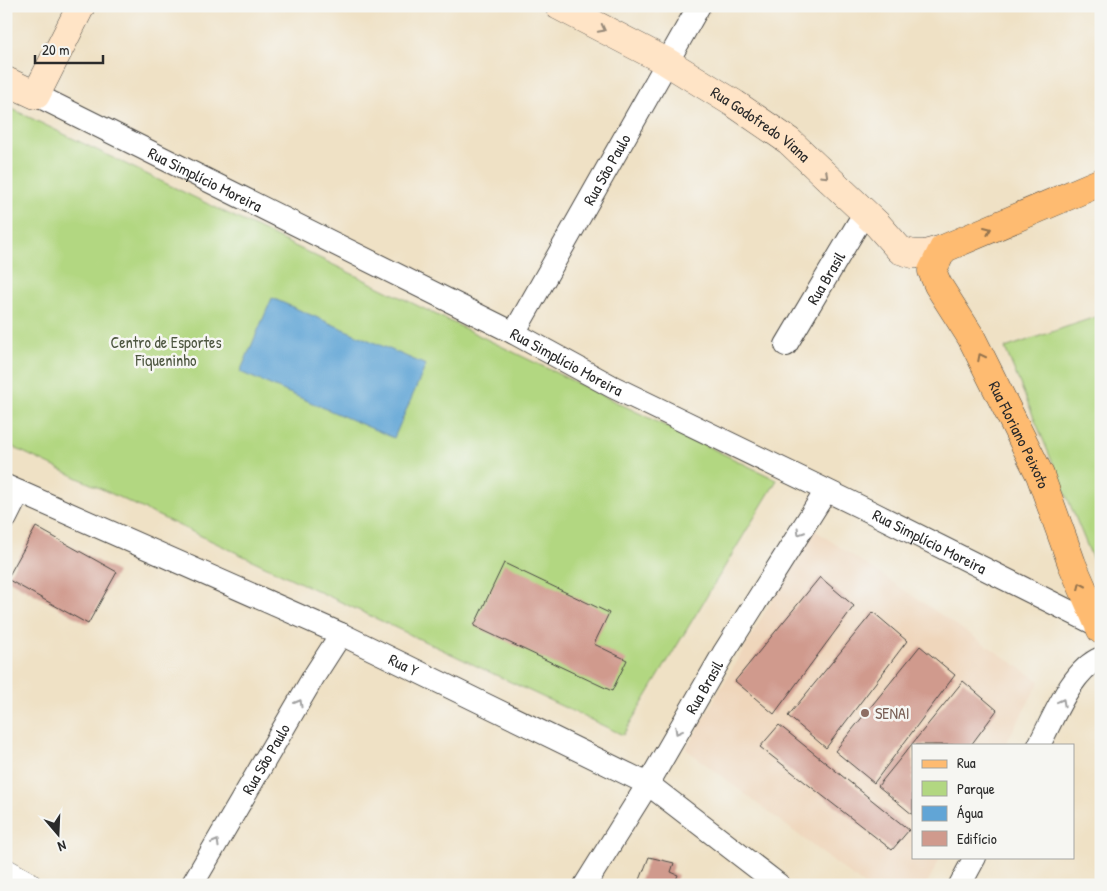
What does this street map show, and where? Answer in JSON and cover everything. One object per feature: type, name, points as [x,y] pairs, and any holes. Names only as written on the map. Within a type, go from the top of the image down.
[{"type":"main road","points":[[6,81],[36,95],[81,6]]},
{"type":"main road","name":"Rua Godofredo Viana","points":[[559,6],[667,62],[735,104],[789,142],[877,224],[900,250],[914,254],[925,254],[943,248]]},
{"type":"main road","points":[[943,248],[1101,182]]},
{"type":"main road","name":"Rua Floriano Peixoto","points":[[943,248],[932,272],[938,285],[971,337],[1040,476],[1072,564],[1100,628]]},
{"type":"street","name":"Rua São Paulo","points":[[514,333],[699,6]]},
{"type":"street","name":"Rua Simplício Moreira","points":[[36,95],[514,333],[613,388],[826,491],[1100,628]]},
{"type":"street","name":"Rua Brasil","points":[[786,345],[864,212]]},
{"type":"street","points":[[6,518],[13,489]]},
{"type":"street","name":"Rua Y","points":[[13,489],[341,634],[648,784],[779,885]]},
{"type":"street","name":"Rua Brasil","points":[[585,885],[648,784],[723,654],[826,491]]},
{"type":"street","name":"Rua São Paulo","points":[[192,885],[314,676],[341,634]]},
{"type":"street","points":[[1040,744],[1068,690],[1083,669],[1101,658]]},
{"type":"street","points":[[960,885],[974,858]]},
{"type":"street","points":[[6,872],[27,885]]},
{"type":"shaded area","name":"SENAI","points":[[813,529],[1040,681],[1006,744],[912,744],[912,858],[940,858],[926,885],[864,885],[686,749]]},
{"type":"green space","name":"Centro de Esportes Fiqueninho","points":[[6,106],[777,480],[623,735],[6,444]]},
{"type":"green space","points":[[1101,315],[1101,579],[1005,348]]},
{"type":"water","points":[[272,298],[426,365],[394,438],[240,372]]},
{"type":"building","points":[[36,527],[117,572],[88,624],[7,579]]},
{"type":"building","points":[[504,563],[609,613],[594,644],[627,660],[612,691],[474,626]]},
{"type":"building","points":[[820,577],[854,606],[774,714],[735,681]]},
{"type":"building","points":[[873,612],[907,641],[826,748],[788,716]]},
{"type":"building","points":[[920,646],[955,675],[874,783],[835,751]]},
{"type":"building","points":[[963,681],[997,710],[972,744],[912,744]]},
{"type":"building","points":[[779,725],[909,830],[892,850],[760,747]]},
{"type":"building","points":[[912,744],[912,814],[878,786]]},
{"type":"building","points":[[649,857],[674,863],[671,872],[678,875],[674,885],[638,885]]},
{"type":"place","name":"SENAI","points":[[865,713]]}]
